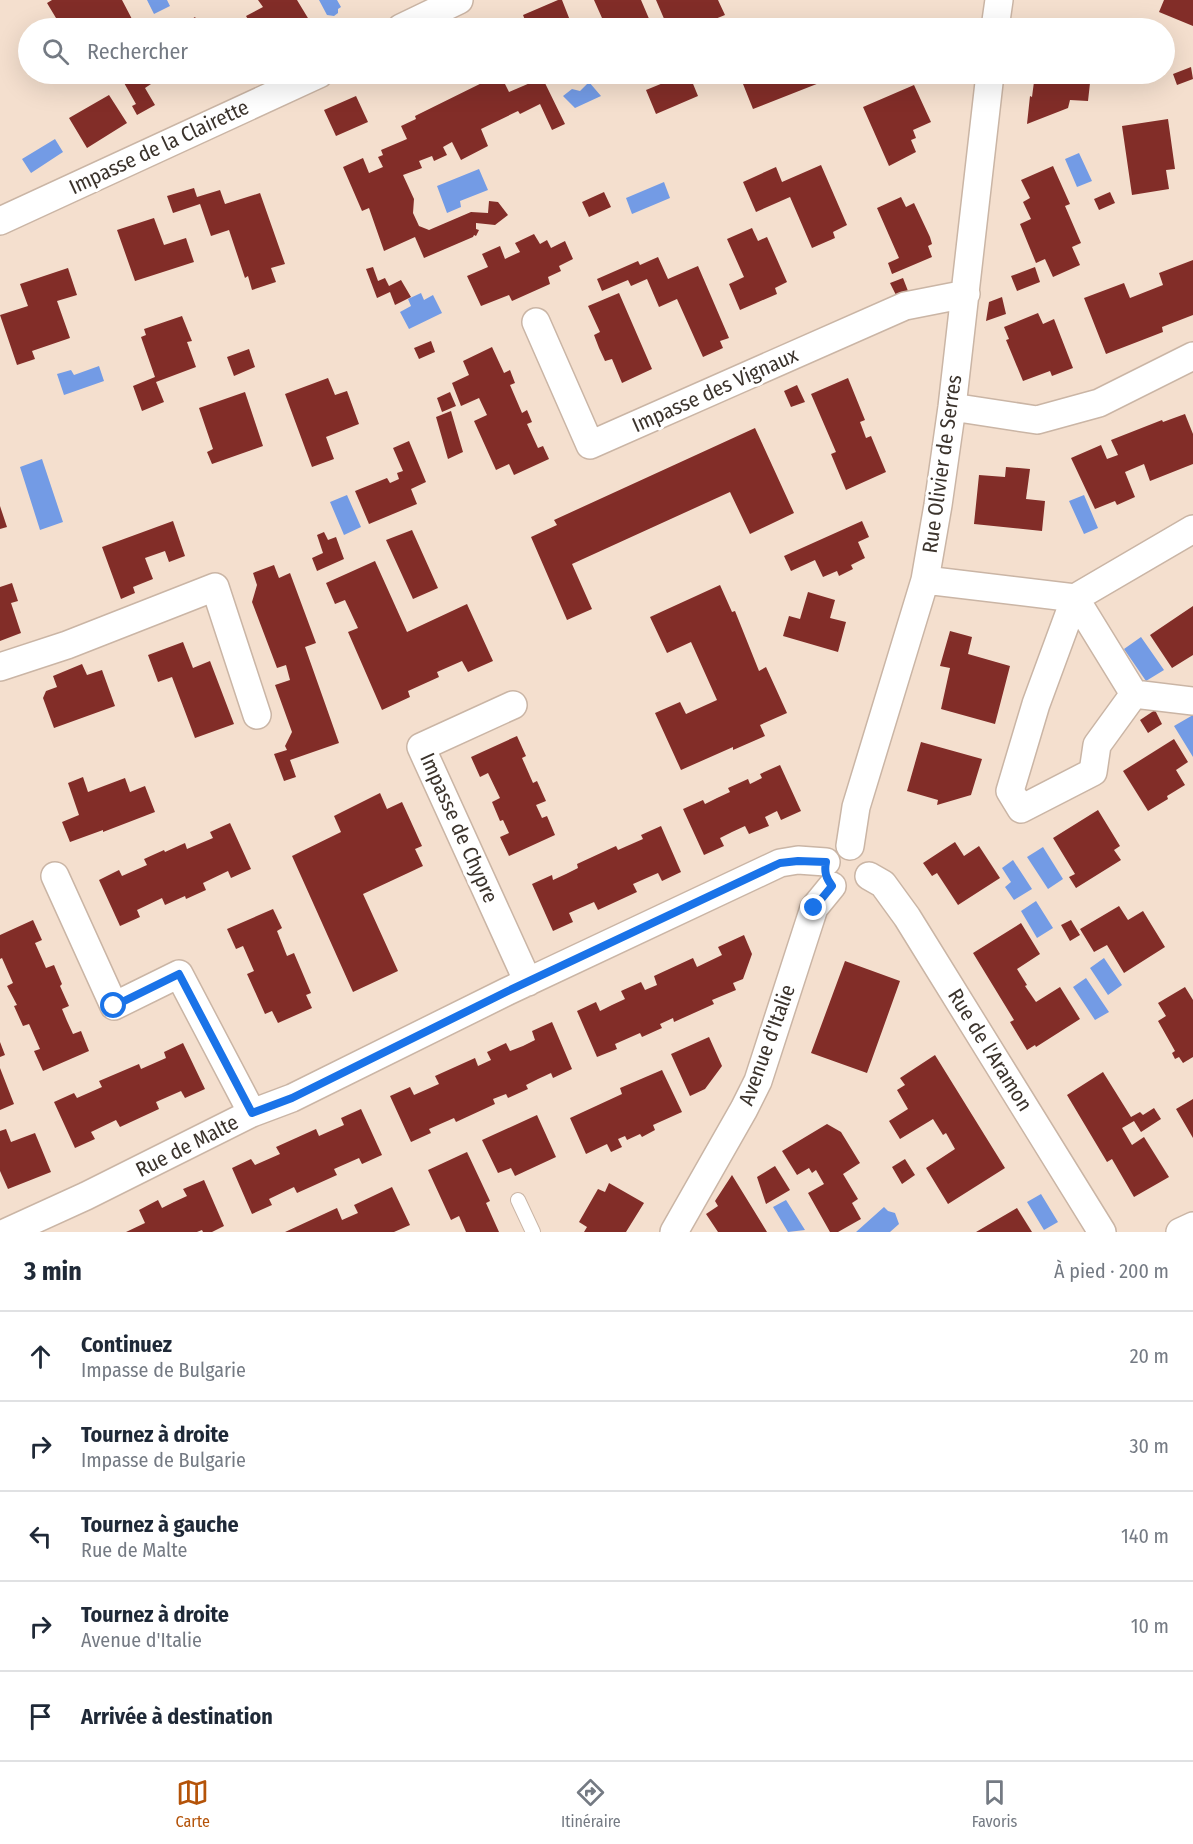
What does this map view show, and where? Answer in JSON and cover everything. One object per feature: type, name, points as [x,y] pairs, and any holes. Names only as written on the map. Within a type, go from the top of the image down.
[{"type":"street","points":[[422,18],[459,0]]},
{"type":"street","points":[[996,18],[999,0]]},
{"type":"street","name":"Impasse de la Clairette","points":[[0,221],[297,84]]},
{"type":"street","name":"Rue Olivier de Serres","points":[[850,846],[856,807],[924,580],[938,505],[966,294],[989,84]]},
{"type":"street","name":"Impasse des Vignaux","points":[[536,322],[590,445],[905,306],[966,294]]},
{"type":"street","points":[[952,407],[1036,420],[1099,403],[1193,356]]},
{"type":"street","points":[[924,580],[1075,598],[1193,529]]},
{"type":"street","points":[[0,667],[67,645],[215,587],[257,715]]},
{"type":"street","points":[[1075,598],[1134,694]]},
{"type":"street","points":[[1075,598],[1036,704],[1010,791],[1021,809],[1093,772],[1097,745],[1134,694]]},
{"type":"street","points":[[1134,694],[1193,701]]},
{"type":"street","name":"Impasse de Chypre","points":[[520,701],[421,747],[528,982]]},
{"type":"street","points":[[850,846],[860,849],[867,856],[870,866],[869,876],[858,890],[840,891],[829,874],[831,853],[840,847],[850,846]]},
{"type":"street","name":"Rue de Malte","points":[[7,1232],[86,1196],[252,1113],[292,1098],[528,982],[780,863],[798,861],[829,874]]},
{"type":"street","name":"Avenue d'Italie","points":[[674,1232],[758,1081],[814,908],[829,874]]},
{"type":"street","points":[[55,876],[114,1006],[179,974],[252,1113]]},
{"type":"street","name":"Rue de l'Aramon","points":[[869,876],[883,884],[907,917],[1102,1232]]},
{"type":"street","points":[[1180,1232],[1193,1226]]},
{"type":"lane","points":[[518,1200],[533,1232]]},
{"type":"water","points":[[147,0],[167,0],[170,6],[154,14]]},
{"type":"water","points":[[319,0],[337,0],[341,7],[334,16],[327,15]]},
{"type":"water","points":[[587,84],[591,84],[601,96],[575,108],[563,96],[572,89],[580,91]]},
{"type":"water","points":[[55,139],[63,152],[31,173],[22,159]]},
{"type":"water","points":[[1079,153],[1092,181],[1077,187],[1065,159]]},
{"type":"water","points":[[479,169],[488,190],[460,201],[461,207],[447,213],[437,186]]},
{"type":"water","points":[[664,182],[670,198],[632,214],[626,198]]},
{"type":"water","points":[[421,293],[424,300],[433,295],[442,313],[409,329],[400,312],[411,306],[408,299]]},
{"type":"water","points":[[99,366],[104,381],[64,395],[57,374],[71,370],[74,375]]},
{"type":"water","points":[[42,459],[63,522],[40,530],[20,467]]},
{"type":"water","points":[[347,495],[361,527],[344,535],[330,502]]},
{"type":"water","points":[[1084,495],[1098,528],[1084,534],[1069,501]]},
{"type":"water","points":[[1141,637],[1164,670],[1146,681],[1124,649]]},
{"type":"water","points":[[1193,715],[1193,757],[1174,726]]},
{"type":"water","points":[[1043,847],[1063,879],[1048,889],[1027,857]]},
{"type":"water","points":[[1013,860],[1032,889],[1014,900],[1005,887],[1011,882],[1002,868]]},
{"type":"water","points":[[1036,901],[1053,928],[1037,938],[1021,911]]},
{"type":"water","points":[[1104,958],[1122,985],[1108,995],[1090,968]]},
{"type":"water","points":[[1086,978],[1109,1012],[1095,1020],[1073,987]]},
{"type":"water","points":[[1041,1194],[1058,1222],[1044,1230],[1027,1202]]},
{"type":"water","points":[[786,1200],[805,1230],[788,1232],[773,1207]]},
{"type":"water","points":[[884,1207],[895,1213],[899,1224],[890,1232],[856,1232]]},
{"type":"building","points":[[52,0],[122,0],[131,18],[56,18],[47,3]]},
{"type":"building","points":[[258,0],[297,0],[308,18],[247,18],[246,16],[263,7]]},
{"type":"building","points":[[562,0],[569,18],[524,18],[523,15]]},
{"type":"building","points":[[594,0],[641,0],[649,18],[602,18]]},
{"type":"building","points":[[656,0],[718,0],[725,15],[718,18],[664,18]]},
{"type":"building","points":[[1164,0],[1193,0],[1193,26],[1175,18],[1159,12]]},
{"type":"building","points":[[1191,67],[1193,79],[1177,85],[1175,73]]},
{"type":"building","points":[[125,84],[151,84],[145,88],[155,105],[137,115],[132,106],[136,104]]},
{"type":"building","points":[[480,84],[505,84],[509,92],[528,84],[545,84],[565,124],[552,130],[540,104],[520,114],[518,111],[481,129],[488,146],[461,160],[452,142],[443,147],[447,155],[434,161],[432,156],[419,161],[422,168],[403,175],[414,199],[413,213],[419,226],[429,230],[471,212],[488,213],[489,201],[498,202],[508,215],[495,225],[476,223],[476,229],[479,230],[476,236],[424,258],[415,237],[384,251],[369,208],[362,211],[343,167],[363,158],[369,173],[383,167],[378,157],[383,155],[381,150],[407,139],[401,126],[416,119],[415,116]]},
{"type":"building","points":[[661,84],[693,84],[698,96],[656,114],[646,90]]},
{"type":"building","points":[[743,84],[817,84],[753,109]]},
{"type":"building","points":[[1034,84],[1090,84],[1088,101],[1070,100],[1068,108],[1027,124],[1030,96],[1032,97]]},
{"type":"building","points":[[914,85],[931,122],[913,130],[916,138],[911,140],[916,152],[889,166],[863,107]]},
{"type":"building","points":[[109,95],[127,123],[87,148],[69,118]]},
{"type":"building","points":[[356,96],[368,122],[336,136],[324,110]]},
{"type":"building","points":[[1168,119],[1175,169],[1166,170],[1169,189],[1132,195],[1122,126]]},
{"type":"building","points":[[821,165],[847,225],[833,232],[835,238],[812,248],[790,197],[756,212],[743,182],[776,167],[782,182]]},
{"type":"building","points":[[1053,166],[1070,204],[1065,206],[1081,243],[1072,247],[1080,265],[1053,277],[1045,259],[1036,263],[1020,224],[1031,219],[1023,202],[1030,198],[1021,180]]},
{"type":"building","points":[[194,188],[197,197],[220,190],[225,204],[260,193],[285,264],[271,268],[276,282],[252,290],[248,276],[245,278],[229,230],[211,236],[200,204],[173,213],[167,196]]},
{"type":"building","points":[[604,192],[611,207],[589,217],[582,202]]},
{"type":"building","points":[[1110,192],[1115,203],[1099,210],[1094,199]]},
{"type":"building","points":[[901,197],[906,207],[914,203],[930,237],[932,244],[928,246],[932,257],[892,274],[888,263],[899,258],[877,208]]},
{"type":"building","points":[[154,218],[164,245],[186,238],[194,262],[135,281],[117,230]]},
{"type":"building","points":[[752,228],[758,241],[767,237],[787,282],[775,288],[777,294],[740,310],[729,284],[744,277],[727,239]]},
{"type":"building","points":[[534,234],[540,244],[547,240],[551,248],[565,241],[573,259],[559,266],[561,271],[548,277],[550,284],[512,301],[509,295],[481,306],[467,276],[488,267],[482,254],[500,246],[505,259],[520,252],[515,243]]},
{"type":"building","points":[[658,257],[668,279],[698,266],[729,338],[720,341],[723,348],[703,357],[677,299],[659,307],[647,279],[631,286],[628,280],[602,291],[597,279],[638,261],[640,265]]},
{"type":"building","points":[[1193,260],[1193,315],[1162,327],[1163,332],[1106,354],[1084,298],[1124,283],[1130,298],[1163,285],[1159,273]]},
{"type":"building","points":[[373,267],[378,281],[385,278],[389,286],[401,280],[411,297],[395,305],[390,292],[377,298],[366,269]]},
{"type":"building","points":[[1035,267],[1040,282],[1017,291],[1011,276]]},
{"type":"building","points":[[68,268],[77,295],[57,301],[70,338],[32,351],[35,359],[17,365],[0,315],[28,306],[20,284]]},
{"type":"building","points":[[903,278],[908,291],[896,295],[890,283]]},
{"type":"building","points":[[619,293],[652,369],[622,383],[612,359],[605,361],[599,348],[594,335],[600,332],[588,306]]},
{"type":"building","points":[[1002,297],[1006,314],[986,321],[989,302]]},
{"type":"building","points":[[1038,313],[1043,324],[1054,319],[1073,368],[1052,376],[1050,371],[1023,381],[1006,340],[1009,339],[1004,327]]},
{"type":"building","points":[[182,316],[192,341],[187,342],[196,367],[156,382],[164,402],[142,411],[133,386],[155,377],[141,337],[146,335],[144,329]]},
{"type":"building","points":[[431,341],[435,352],[419,359],[414,348]]},
{"type":"building","points":[[492,347],[504,373],[510,370],[515,383],[510,385],[522,413],[527,410],[532,422],[527,424],[538,448],[543,446],[549,459],[514,475],[509,464],[496,470],[474,421],[487,415],[479,398],[461,406],[452,383],[469,375],[463,361]]},
{"type":"building","points":[[249,349],[255,367],[234,376],[227,357]]},
{"type":"building","points":[[328,378],[335,395],[347,391],[359,424],[326,437],[334,459],[312,467],[285,394]]},
{"type":"building","points":[[848,378],[865,420],[860,422],[866,438],[871,436],[886,472],[846,490],[831,454],[836,452],[811,394]]},
{"type":"building","points":[[797,385],[805,402],[791,407],[784,391]]},
{"type":"building","points":[[245,392],[263,446],[212,464],[207,452],[213,449],[199,408]]},
{"type":"building","points":[[450,392],[456,406],[442,412],[437,398]]},
{"type":"building","points":[[451,411],[463,452],[448,459],[436,417]]},
{"type":"building","points":[[1185,414],[1193,434],[1193,464],[1150,481],[1144,464],[1125,472],[1135,497],[1117,505],[1115,501],[1095,509],[1071,458],[1101,445],[1107,459],[1118,455],[1111,440],[1162,420],[1163,422]]},
{"type":"building","points":[[755,428],[794,513],[750,534],[730,492],[572,564],[592,609],[567,620],[531,537],[557,525],[554,520]]},
{"type":"building","points":[[409,441],[426,482],[411,489],[417,504],[369,524],[355,491],[387,478],[390,483],[399,479],[397,473],[403,471],[393,448]]},
{"type":"building","points":[[1006,467],[1030,469],[1026,499],[1045,501],[1042,531],[974,524],[979,475],[1005,477]]},
{"type":"building","points":[[0,506],[7,527],[0,529]]},
{"type":"building","points":[[173,521],[185,556],[169,562],[165,551],[145,558],[153,579],[133,587],[135,593],[121,599],[102,547]]},
{"type":"building","points":[[862,521],[869,537],[858,542],[865,558],[851,565],[853,569],[839,576],[837,571],[823,577],[815,560],[791,571],[784,556]]},
{"type":"building","points":[[412,530],[438,588],[413,599],[386,540]]},
{"type":"building","points":[[324,532],[328,540],[336,537],[344,559],[317,571],[312,558],[323,553],[317,535]]},
{"type":"building","points":[[375,561],[407,632],[467,604],[493,661],[468,672],[462,661],[437,672],[439,677],[408,691],[410,697],[382,710],[348,632],[358,628],[345,600],[335,604],[326,583]]},
{"type":"building","points":[[274,565],[279,578],[290,573],[316,643],[305,647],[339,743],[290,760],[296,777],[284,781],[274,754],[287,750],[285,746],[292,732],[275,685],[290,680],[286,665],[277,668],[252,602],[257,585],[253,573]]},
{"type":"building","points":[[12,583],[18,601],[11,603],[21,633],[0,641],[0,587]]},
{"type":"building","points":[[720,585],[732,612],[735,611],[759,671],[766,667],[787,713],[760,725],[765,736],[733,750],[733,747],[681,770],[655,713],[680,702],[686,714],[717,700],[691,642],[667,653],[650,617]]},
{"type":"building","points":[[808,592],[835,600],[830,618],[846,622],[838,652],[783,636],[789,616],[800,619]]},
{"type":"building","points":[[1193,606],[1193,655],[1172,668],[1150,635]]},
{"type":"building","points":[[950,631],[972,637],[968,654],[1010,666],[995,724],[941,709],[950,668],[940,666]]},
{"type":"building","points":[[183,642],[193,668],[210,661],[234,724],[195,738],[172,677],[158,682],[148,655]]},
{"type":"building","points":[[82,664],[87,675],[102,670],[115,706],[54,728],[43,698],[46,691],[57,687],[53,676]]},
{"type":"building","points":[[1155,710],[1162,724],[1148,733],[1140,720]]},
{"type":"building","points":[[517,736],[526,756],[522,758],[533,783],[537,781],[546,801],[536,805],[542,818],[547,816],[555,835],[509,856],[500,837],[509,833],[503,820],[500,821],[492,802],[500,798],[488,773],[480,777],[471,757]]},
{"type":"building","points":[[1174,739],[1188,762],[1176,770],[1185,785],[1148,811],[1123,771]]},
{"type":"building","points":[[921,742],[982,759],[971,795],[937,805],[938,800],[907,791]]},
{"type":"building","points":[[780,765],[801,811],[781,820],[777,811],[765,817],[769,826],[749,834],[745,826],[720,838],[724,846],[704,855],[683,809],[703,800],[705,804],[730,792],[728,788],[748,779],[750,784],[762,778],[760,774]]},
{"type":"building","points":[[83,777],[88,792],[125,778],[130,792],[145,786],[155,812],[70,842],[62,822],[79,815],[68,783]]},
{"type":"building","points":[[380,793],[387,809],[402,802],[422,846],[415,849],[423,866],[363,894],[398,971],[353,992],[292,856],[341,832],[334,816]]},
{"type":"building","points":[[1098,810],[1120,846],[1114,850],[1121,860],[1076,888],[1069,877],[1075,874],[1053,838]]},
{"type":"building","points":[[230,823],[251,869],[231,878],[228,871],[203,883],[206,890],[186,899],[185,896],[165,905],[162,898],[137,910],[140,917],[120,926],[99,880],[119,870],[122,876],[147,865],[144,859],[164,850],[165,852],[185,843],[187,849],[213,838],[210,832]]},
{"type":"building","points":[[661,826],[681,872],[662,881],[658,873],[633,884],[637,892],[598,910],[594,902],[569,913],[573,922],[553,931],[532,884],[552,875],[553,880],[578,868],[577,864],[616,846],[618,850],[643,839],[641,835]]},
{"type":"building","points":[[955,842],[964,856],[979,846],[1000,878],[958,905],[937,873],[932,876],[923,863]]},
{"type":"building","points":[[1119,906],[1128,920],[1143,911],[1165,947],[1124,973],[1107,945],[1094,952],[1080,929]]},
{"type":"building","points":[[273,909],[282,928],[277,931],[287,956],[294,953],[311,993],[306,995],[312,1008],[278,1023],[272,1011],[265,1014],[247,974],[254,971],[243,946],[236,949],[227,929]]},
{"type":"building","points":[[33,920],[42,940],[35,943],[46,968],[54,965],[62,984],[60,986],[69,1006],[62,1009],[67,1021],[73,1034],[81,1031],[89,1051],[43,1071],[34,1051],[40,1049],[29,1024],[23,1026],[14,1006],[17,1005],[7,986],[13,983],[2,958],[0,959],[0,935]]},
{"type":"building","points":[[1071,920],[1080,935],[1070,941],[1061,925]]},
{"type":"building","points":[[1021,923],[1040,954],[1017,969],[1027,985],[1025,986],[1036,1002],[1060,987],[1080,1019],[1036,1047],[1035,1045],[1027,1050],[1010,1022],[1014,1020],[973,953]]},
{"type":"building","points":[[744,935],[752,954],[743,979],[733,983],[736,990],[712,1000],[714,1004],[674,1022],[673,1018],[660,1024],[662,1028],[642,1037],[640,1033],[615,1044],[617,1049],[597,1057],[577,1011],[596,1002],[600,1011],[625,999],[621,991],[641,982],[645,990],[657,985],[654,976],[693,958],[697,967],[722,955],[718,947]]},
{"type":"building","points":[[845,961],[900,981],[867,1073],[811,1053]]},
{"type":"building","points":[[1185,987],[1193,1000],[1193,1057],[1183,1063],[1179,1057],[1175,1059],[1172,1053],[1175,1051],[1158,1021],[1166,1016],[1158,1003]]},
{"type":"building","points":[[552,1022],[572,1069],[553,1078],[551,1073],[526,1085],[528,1089],[508,1098],[506,1094],[493,1099],[495,1104],[456,1122],[454,1118],[429,1129],[431,1133],[411,1142],[390,1096],[410,1087],[414,1095],[439,1084],[435,1076],[475,1058],[478,1066],[491,1060],[487,1052],[506,1043],[510,1051],[523,1046],[535,1040],[532,1031]]},
{"type":"building","points":[[709,1037],[722,1066],[705,1089],[690,1096],[671,1054]]},
{"type":"building","points":[[0,1042],[5,1055],[0,1057]]},
{"type":"building","points":[[183,1043],[205,1089],[185,1098],[181,1091],[156,1102],[159,1109],[120,1127],[116,1120],[91,1132],[95,1139],[75,1148],[54,1102],[74,1093],[77,1098],[102,1087],[99,1081],[139,1064],[141,1069],[166,1058],[164,1052]]},
{"type":"building","points":[[935,1055],[1005,1168],[948,1204],[926,1168],[955,1149],[946,1133],[943,1135],[933,1119],[900,1139],[889,1121],[908,1109],[897,1090],[905,1085],[900,1078]]},
{"type":"building","points":[[0,1068],[14,1104],[0,1110]]},
{"type":"building","points":[[662,1070],[682,1112],[653,1125],[655,1130],[642,1137],[640,1134],[627,1140],[625,1136],[618,1139],[622,1147],[611,1152],[607,1144],[586,1154],[570,1118],[622,1094],[620,1088]]},
{"type":"building","points":[[1103,1072],[1131,1117],[1140,1112],[1143,1115],[1154,1108],[1161,1119],[1141,1132],[1134,1121],[1122,1128],[1132,1145],[1144,1137],[1169,1177],[1134,1197],[1112,1159],[1107,1162],[1067,1095]]},
{"type":"building","points":[[1193,1099],[1193,1138],[1176,1109]]},
{"type":"building","points":[[361,1109],[382,1155],[362,1164],[359,1158],[334,1169],[337,1175],[297,1193],[294,1187],[269,1199],[272,1205],[252,1214],[232,1168],[251,1159],[255,1165],[280,1154],[276,1147],[316,1129],[319,1136],[344,1125],[341,1118]]},
{"type":"building","points":[[537,1115],[556,1157],[515,1176],[511,1168],[498,1173],[482,1140]]},
{"type":"building","points":[[827,1124],[841,1132],[860,1163],[843,1174],[858,1199],[852,1203],[861,1219],[838,1232],[830,1232],[808,1193],[824,1184],[816,1170],[812,1173],[809,1168],[797,1175],[782,1151]]},
{"type":"building","points":[[6,1129],[11,1142],[35,1133],[51,1172],[8,1189],[0,1171],[0,1131]]},
{"type":"building","points":[[467,1152],[490,1201],[486,1203],[499,1232],[466,1232],[459,1216],[451,1220],[428,1170]]},
{"type":"building","points":[[905,1159],[915,1175],[902,1184],[892,1167]]},
{"type":"building","points":[[775,1166],[790,1190],[766,1204],[757,1177]]},
{"type":"building","points":[[732,1175],[767,1232],[718,1232],[706,1214],[718,1206],[715,1201]]},
{"type":"building","points":[[204,1180],[224,1226],[212,1232],[202,1230],[197,1232],[126,1232],[145,1223],[139,1210],[158,1200],[162,1208],[187,1196],[183,1189]]},
{"type":"building","points":[[609,1183],[644,1203],[626,1232],[584,1232],[587,1227],[579,1222],[598,1189],[605,1192]]},
{"type":"building","points":[[392,1187],[410,1225],[394,1232],[285,1232],[337,1208],[342,1220],[358,1213],[354,1205]]},
{"type":"building","points":[[1017,1208],[1032,1232],[976,1232]]},
{"type":"route","points":[[114,1006],[179,974],[252,1113],[292,1098],[508,991],[780,863],[826,862],[824,870],[832,886],[814,908]]}]
